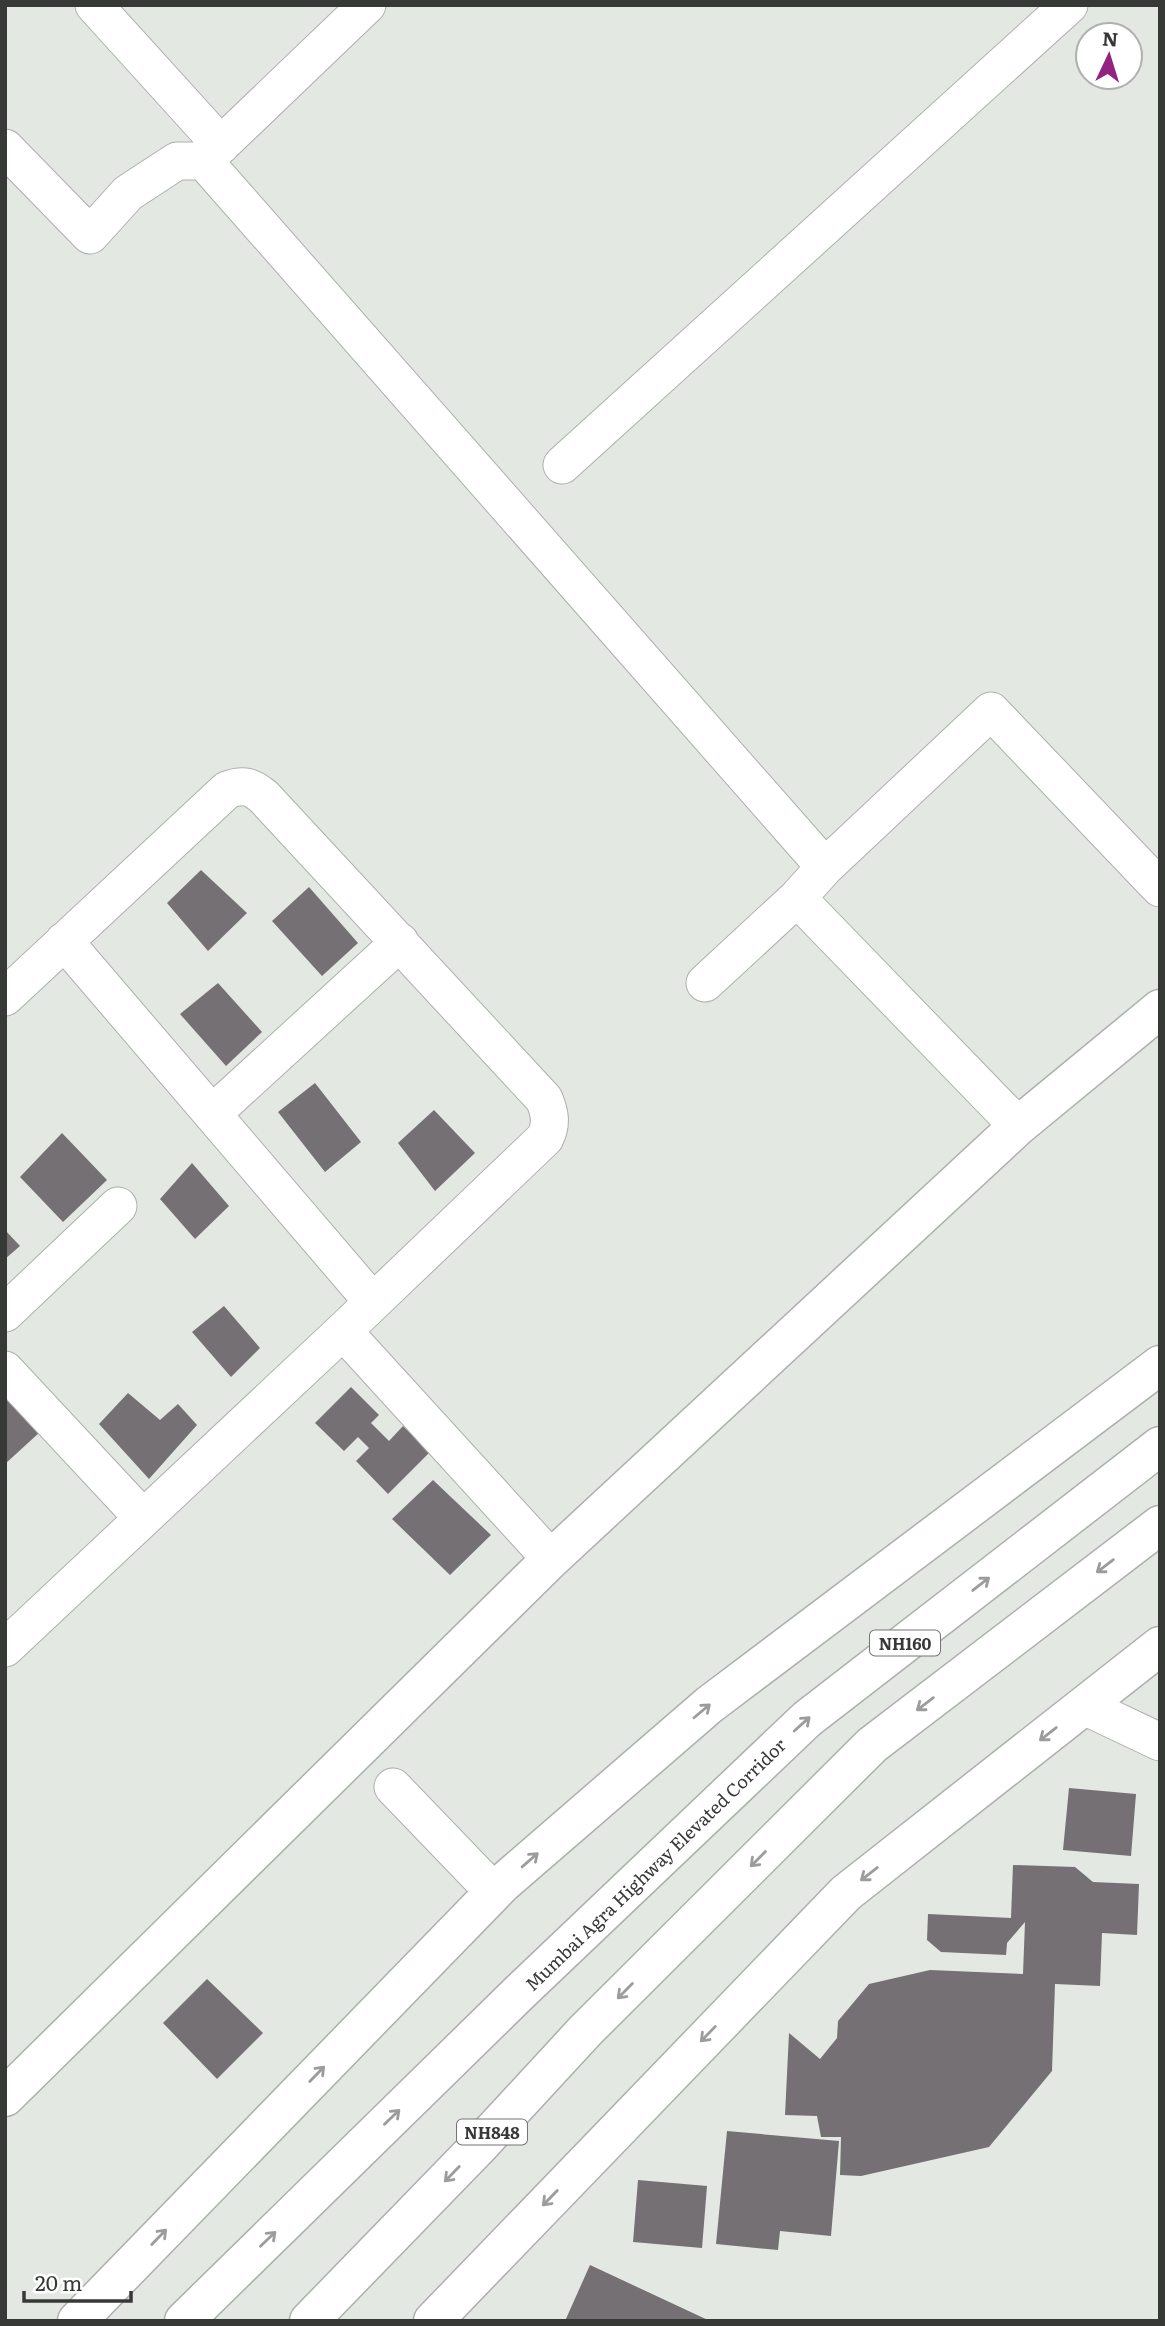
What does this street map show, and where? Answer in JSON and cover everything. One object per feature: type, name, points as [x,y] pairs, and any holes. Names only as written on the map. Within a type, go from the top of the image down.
[{"type":"main road","points":[[5,2097],[551,1559],[1018,1126],[1160,1009]]},
{"type":"main road","points":[[77,2321],[494,1892],[709,1705],[1160,1365]]},
{"type":"main road","name":"Mumbai Agra Highway Elevated Corridor","points":[[184,2321],[520,1992],[807,1718],[1160,1446]]},
{"type":"main road","name":"NH848","points":[[309,2321],[478,2147],[585,2031],[872,1745],[1160,1525]]},
{"type":"main road","points":[[433,2321],[846,1893],[1160,1646]]},
{"type":"street","points":[[94,5],[213,153],[825,867]]},
{"type":"street","points":[[5,148],[90,235],[128,193],[177,161],[213,153],[367,5]]},
{"type":"street","points":[[562,465],[1069,5]]},
{"type":"street","points":[[705,983],[991,711],[1160,888]]},
{"type":"street","points":[[5,997],[226,790],[240,785],[253,788],[400,942],[544,1099],[549,1110],[550,1127],[545,1138],[5,1648]]},
{"type":"street","points":[[797,898],[1018,1126]]},
{"type":"street","points":[[64,941],[373,1302]]},
{"type":"street","points":[[212,1114],[400,942]]},
{"type":"street","points":[[5,1313],[118,1206]]},
{"type":"street","points":[[343,1331],[551,1559]]},
{"type":"street","points":[[5,1370],[143,1518]]},
{"type":"street","points":[[1084,1706],[1160,1742]]},
{"type":"street","points":[[393,1787],[494,1892]]},
{"type":"building","points":[[201,870],[247,913],[208,951],[167,903]]},
{"type":"building","points":[[309,887],[358,943],[322,976],[272,921]]},
{"type":"building","points":[[218,983],[262,1032],[226,1066],[180,1014]]},
{"type":"building","points":[[315,1083],[361,1142],[325,1172],[278,1112]]},
{"type":"building","points":[[434,1110],[475,1153],[435,1191],[398,1143]]},
{"type":"building","points":[[62,1133],[107,1180],[63,1222],[20,1177]]},
{"type":"building","points":[[192,1163],[229,1206],[195,1239],[160,1199]]},
{"type":"building","points":[[5,1230],[20,1246],[5,1259]]},
{"type":"building","points":[[224,1306],[260,1348],[231,1377],[192,1332]]},
{"type":"building","points":[[351,1387],[379,1415],[371,1423],[389,1441],[403,1426],[430,1452],[388,1494],[356,1461],[369,1448],[358,1437],[344,1451],[315,1423]]},
{"type":"building","points":[[5,1391],[40,1432],[5,1464]]},
{"type":"building","points":[[128,1393],[160,1420],[178,1404],[197,1425],[149,1479],[99,1424]]},
{"type":"building","points":[[433,1480],[491,1535],[450,1575],[392,1519]]},
{"type":"building","points":[[1069,1788],[1136,1794],[1131,1856],[1063,1850]]},
{"type":"building","points":[[1013,1865],[1075,1867],[1093,1882],[1139,1884],[1137,1935],[1102,1933],[1100,1986],[1055,1984],[1052,2071],[989,2147],[861,2176],[840,2175],[841,2137],[821,2137],[817,2116],[785,2115],[789,2033],[820,2059],[837,2038],[838,2021],[869,1984],[930,1970],[1023,1974],[1025,1922],[1007,1943],[1006,1955],[941,1952],[927,1940],[928,1914],[1011,1918]]},
{"type":"building","points":[[207,1979],[263,2033],[217,2079],[163,2023]]},
{"type":"building","points":[[727,2131],[839,2141],[831,2236],[780,2231],[778,2250],[716,2244]]},
{"type":"building","points":[[638,2180],[707,2186],[702,2248],[633,2242]]},
{"type":"building","points":[[590,2265],[710,2321],[565,2321]]}]
